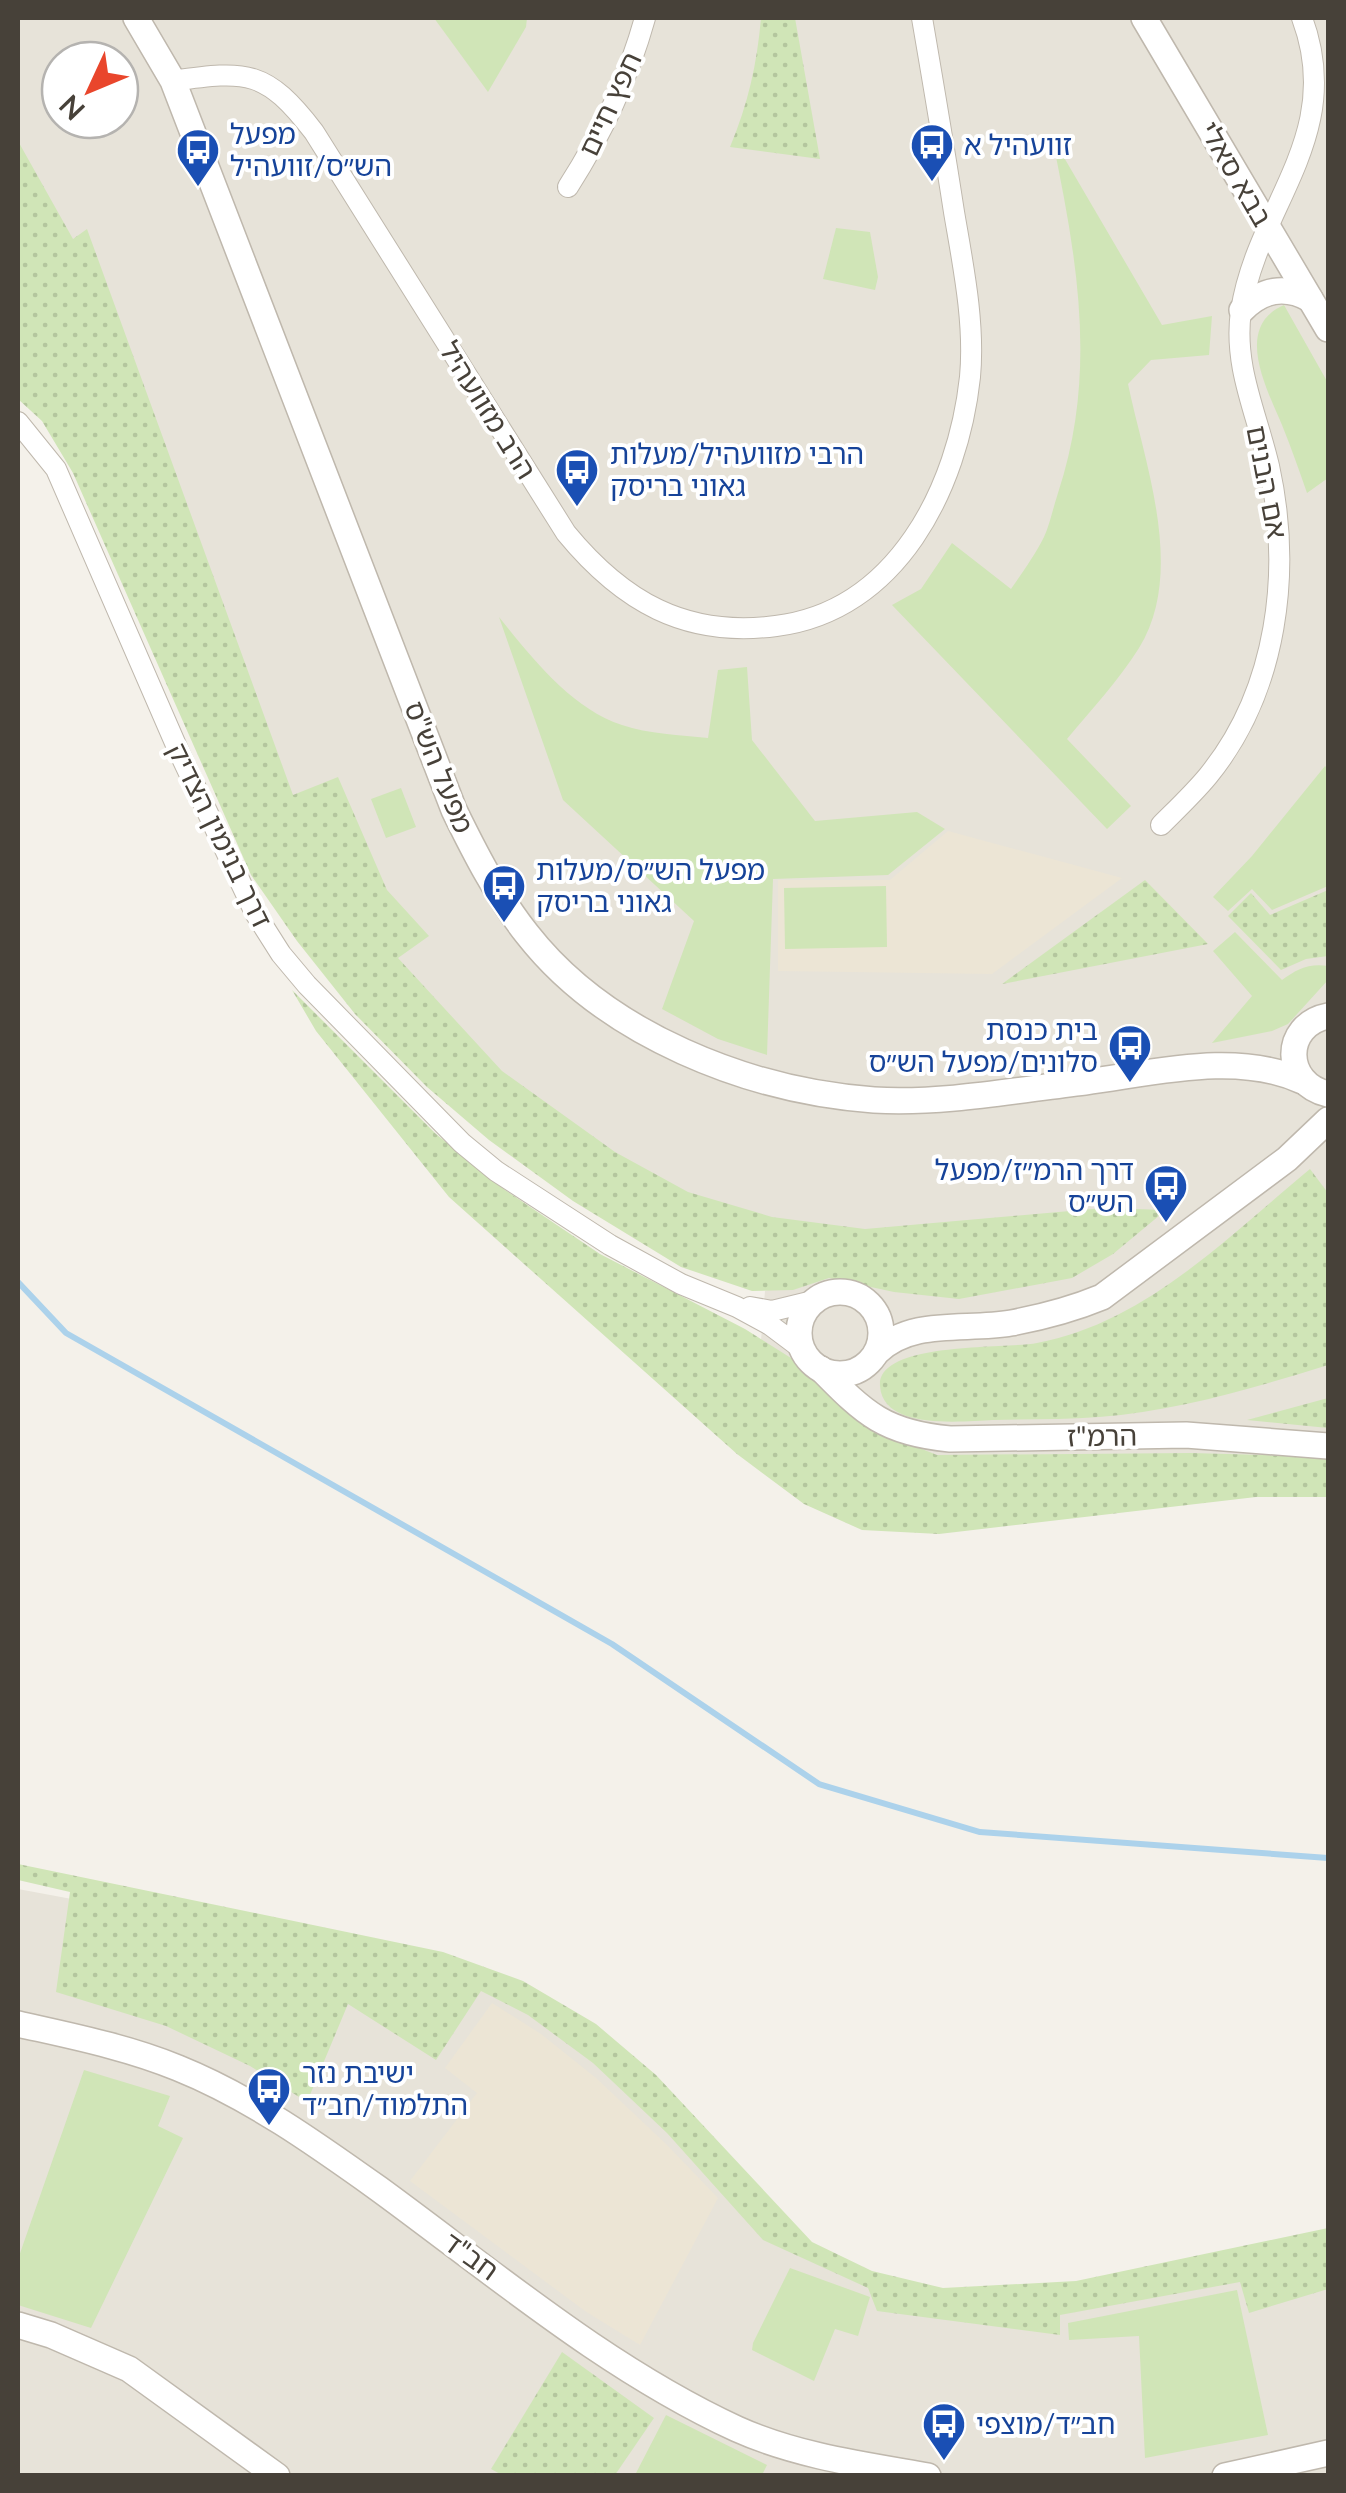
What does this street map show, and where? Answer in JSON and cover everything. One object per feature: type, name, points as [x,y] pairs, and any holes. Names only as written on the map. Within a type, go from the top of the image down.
[{"type":"street","name":"מפעל הש\"ס","points":[[136,18],[173,81],[454,810],[503,901],[558,968],[595,1000],[676,1048],[770,1081],[828,1094],[924,1100],[1205,1067],[1294,1042]]},
{"type":"street","name":"חפץ חיים","points":[[568,187],[595,145],[615,102],[645,18]]},
{"type":"street","name":"הרב מזוועהיל","points":[[173,81],[218,74],[258,78],[295,108],[314,132],[566,533],[591,563],[623,592],[657,610],[698,623],[760,629],[792,624],[846,604],[900,559],[922,526],[944,480],[960,430],[970,376],[970,329],[963,263],[922,18]]},
{"type":"street","name":"בבא סאלי","points":[[1144,18],[1328,330]]},
{"type":"street","name":"אם הבנים","points":[[1161,825],[1210,774],[1230,742],[1266,662],[1277,612],[1282,563],[1278,517],[1268,464],[1240,368],[1242,310],[1248,282],[1311,136],[1318,100],[1318,69],[1302,18]]},
{"type":"street","points":[[1242,310],[1257,296],[1275,290],[1294,291],[1310,298]]},
{"type":"street","name":"דרך בנימין הצדיק","points":[[18,422],[56,468],[215,832],[255,913],[281,954],[408,1089],[496,1172],[610,1245],[681,1284],[724,1302]]},
{"type":"street","points":[[1287,1159],[1308,1128],[1315,1088],[1292,1056],[1294,1042],[1311,1021],[1327,1014]]},
{"type":"street","name":"מפעל הש\"ס","points":[[1205,1067],[1272,1070],[1315,1088]]},
{"type":"street","points":[[724,1302],[770,1325],[821,1369],[846,1374],[872,1358],[892,1337],[910,1331],[1045,1316],[1102,1297],[1287,1159],[1328,1120]]},
{"type":"street","points":[[724,1302],[772,1311],[838,1292],[863,1298],[873,1308],[881,1330],[860,1380],[860,1393],[878,1420]]},
{"type":"street","points":[[802,1349],[800,1323],[813,1301]]},
{"type":"street","points":[[873,1308],[902,1318],[976,1326]]},
{"type":"street","name":"הרמ\"ז","points":[[821,1369],[878,1420],[893,1429],[920,1436],[950,1439],[1186,1435],[1328,1446]]},
{"type":"street","name":"חב\"ד","points":[[18,2024],[136,2053],[180,2068],[232,2094],[316,2143],[594,2346],[703,2412],[795,2449],[928,2476]]},
{"type":"street","points":[[18,2324],[128,2369],[277,2476]]},
{"type":"street","points":[[1225,2476],[1328,2453]]},
{"type":"shaded area","points":[[18,18],[1328,18],[1328,1463],[865,1456],[759,1365],[765,1291],[844,1264],[648,1187],[554,1134],[373,951],[275,775],[18,172]]},
{"type":"shaded area","points":[[948,831],[1122,878],[992,974],[778,971],[778,880],[890,880]]},
{"type":"shaded area","points":[[18,1889],[362,1953],[510,1991],[607,2065],[800,2244],[912,2294],[1063,2288],[1328,2237],[1328,2475],[18,2475]]},
{"type":"shaded area","points":[[492,2003],[541,2034],[596,2078],[718,2198],[640,2345],[585,2311],[410,2181],[477,2093],[445,2068]]},
{"type":"green space","points":[[434,18],[527,18],[526,27],[488,92]]},
{"type":"green space","points":[[761,18],[795,18],[820,159],[730,147],[751,84]]},
{"type":"green space","points":[[1052,137],[1162,325],[1212,316],[1209,355],[1151,360],[1128,384],[1157,518],[1160,586],[1153,618],[1139,648],[1067,739],[1131,806],[1107,829],[892,605],[921,589],[952,543],[1011,589],[1048,527],[1070,448],[1080,359],[1075,271]]},
{"type":"green space","points":[[18,141],[73,239],[87,229],[293,795],[338,777],[387,890],[429,936],[398,958],[502,1071],[615,1152],[688,1192],[772,1217],[865,1229],[1104,1208],[1166,1210],[1113,1254],[1072,1278],[959,1299],[894,1292],[829,1278],[793,1290],[752,1291],[681,1267],[573,1201],[489,1140],[427,1087],[355,1014],[251,875],[73,473],[42,421],[18,399]]},
{"type":"green space","points":[[836,228],[870,232],[878,277],[875,290],[823,279]]},
{"type":"green space","points":[[1284,305],[1328,383],[1328,478],[1307,493],[1258,360],[1260,328],[1269,315]]},
{"type":"green space","points":[[499,617],[539,665],[586,707],[622,725],[643,730],[708,738],[718,670],[747,667],[752,740],[815,821],[917,812],[945,829],[888,875],[773,879],[767,1055],[718,1039],[662,1009],[694,921],[563,800]]},
{"type":"green space","points":[[1325,766],[1328,886],[1272,910],[1252,889],[1228,911],[1213,897]]},
{"type":"green space","points":[[401,788],[416,827],[386,838],[371,799]]},
{"type":"green space","points":[[1145,880],[1208,944],[1002,984]]},
{"type":"green space","points":[[886,886],[887,947],[785,949],[784,888]]},
{"type":"green space","points":[[1328,890],[1328,956],[1306,959],[1281,970],[1228,916],[1251,893],[1270,915]]},
{"type":"green space","points":[[1235,932],[1282,980],[1304,968],[1321,965],[1328,966],[1328,980],[1288,1024],[1212,1043],[1252,996],[1213,951]]},
{"type":"green space","points":[[292,990],[436,1134],[505,1190],[600,1254],[745,1329],[791,1358],[838,1402],[882,1433],[937,1455],[1191,1453],[1328,1457],[1328,1497],[1256,1497],[939,1534],[862,1530],[804,1504],[737,1454],[449,1197],[316,1031]]},
{"type":"green space","points":[[1310,1169],[1328,1193],[1328,1365],[1186,1404],[1099,1417],[926,1420],[909,1417],[884,1400],[880,1386],[885,1371],[899,1361],[946,1350],[1037,1343],[1076,1333],[1114,1317],[1184,1274]]},
{"type":"green space","points":[[1328,1398],[1328,1428],[1247,1420]]},
{"type":"green space","points":[[18,1864],[443,1952],[523,1981],[596,2024],[656,2075],[812,2242],[872,2271],[943,2288],[1076,2281],[1328,2228],[1328,2289],[1249,2313],[1240,2282],[1060,2315],[1060,2335],[877,2311],[868,2288],[763,2240],[667,2133],[593,2063],[528,2015],[481,1991],[436,2060],[348,2004],[307,2102],[250,2066],[166,2026],[56,1992],[70,1892],[18,1880]]},
{"type":"green space","points":[[84,2070],[170,2096],[158,2126],[183,2138],[91,2328],[18,2305],[18,2259]]},
{"type":"green space","points":[[790,2268],[870,2297],[858,2336],[835,2329],[814,2381],[752,2350]]},
{"type":"green space","points":[[1237,2290],[1268,2435],[1145,2458],[1139,2336],[1069,2340],[1068,2323]]},
{"type":"green space","points":[[562,2352],[654,2418],[615,2475],[502,2475],[491,2469]]},
{"type":"green space","points":[[666,2415],[767,2465],[762,2475],[635,2475]]},
{"type":"waterway","points":[[18,1282],[66,1333],[612,1644],[819,1784],[980,1832],[1328,1858]]},
{"type":"place","name":"זוועהיל א","points":[[932,183]]},
{"type":"place","name":"מפעל הש״ס/זוועהיל","points":[[198,188]]},
{"type":"place","name":"הרבי מזוועהיל/מעלות גאוני בריסק","points":[[577,508]]},
{"type":"place","name":"מפעל הש״ס/מעלות גאוני בריסק","points":[[504,924]]},
{"type":"place","name":"בית כנסת סלונים/מפעל הש״ס","points":[[1130,1084]]},
{"type":"place","name":"דרך הרמ״ז/מפעל הש״ס","points":[[1166,1224]]},
{"type":"place","name":"ישיבת נזר התלמוד/חב״ד","points":[[269,2127]]},
{"type":"place","name":"חב״ד/מוצפי","points":[[944,2462]]}]
